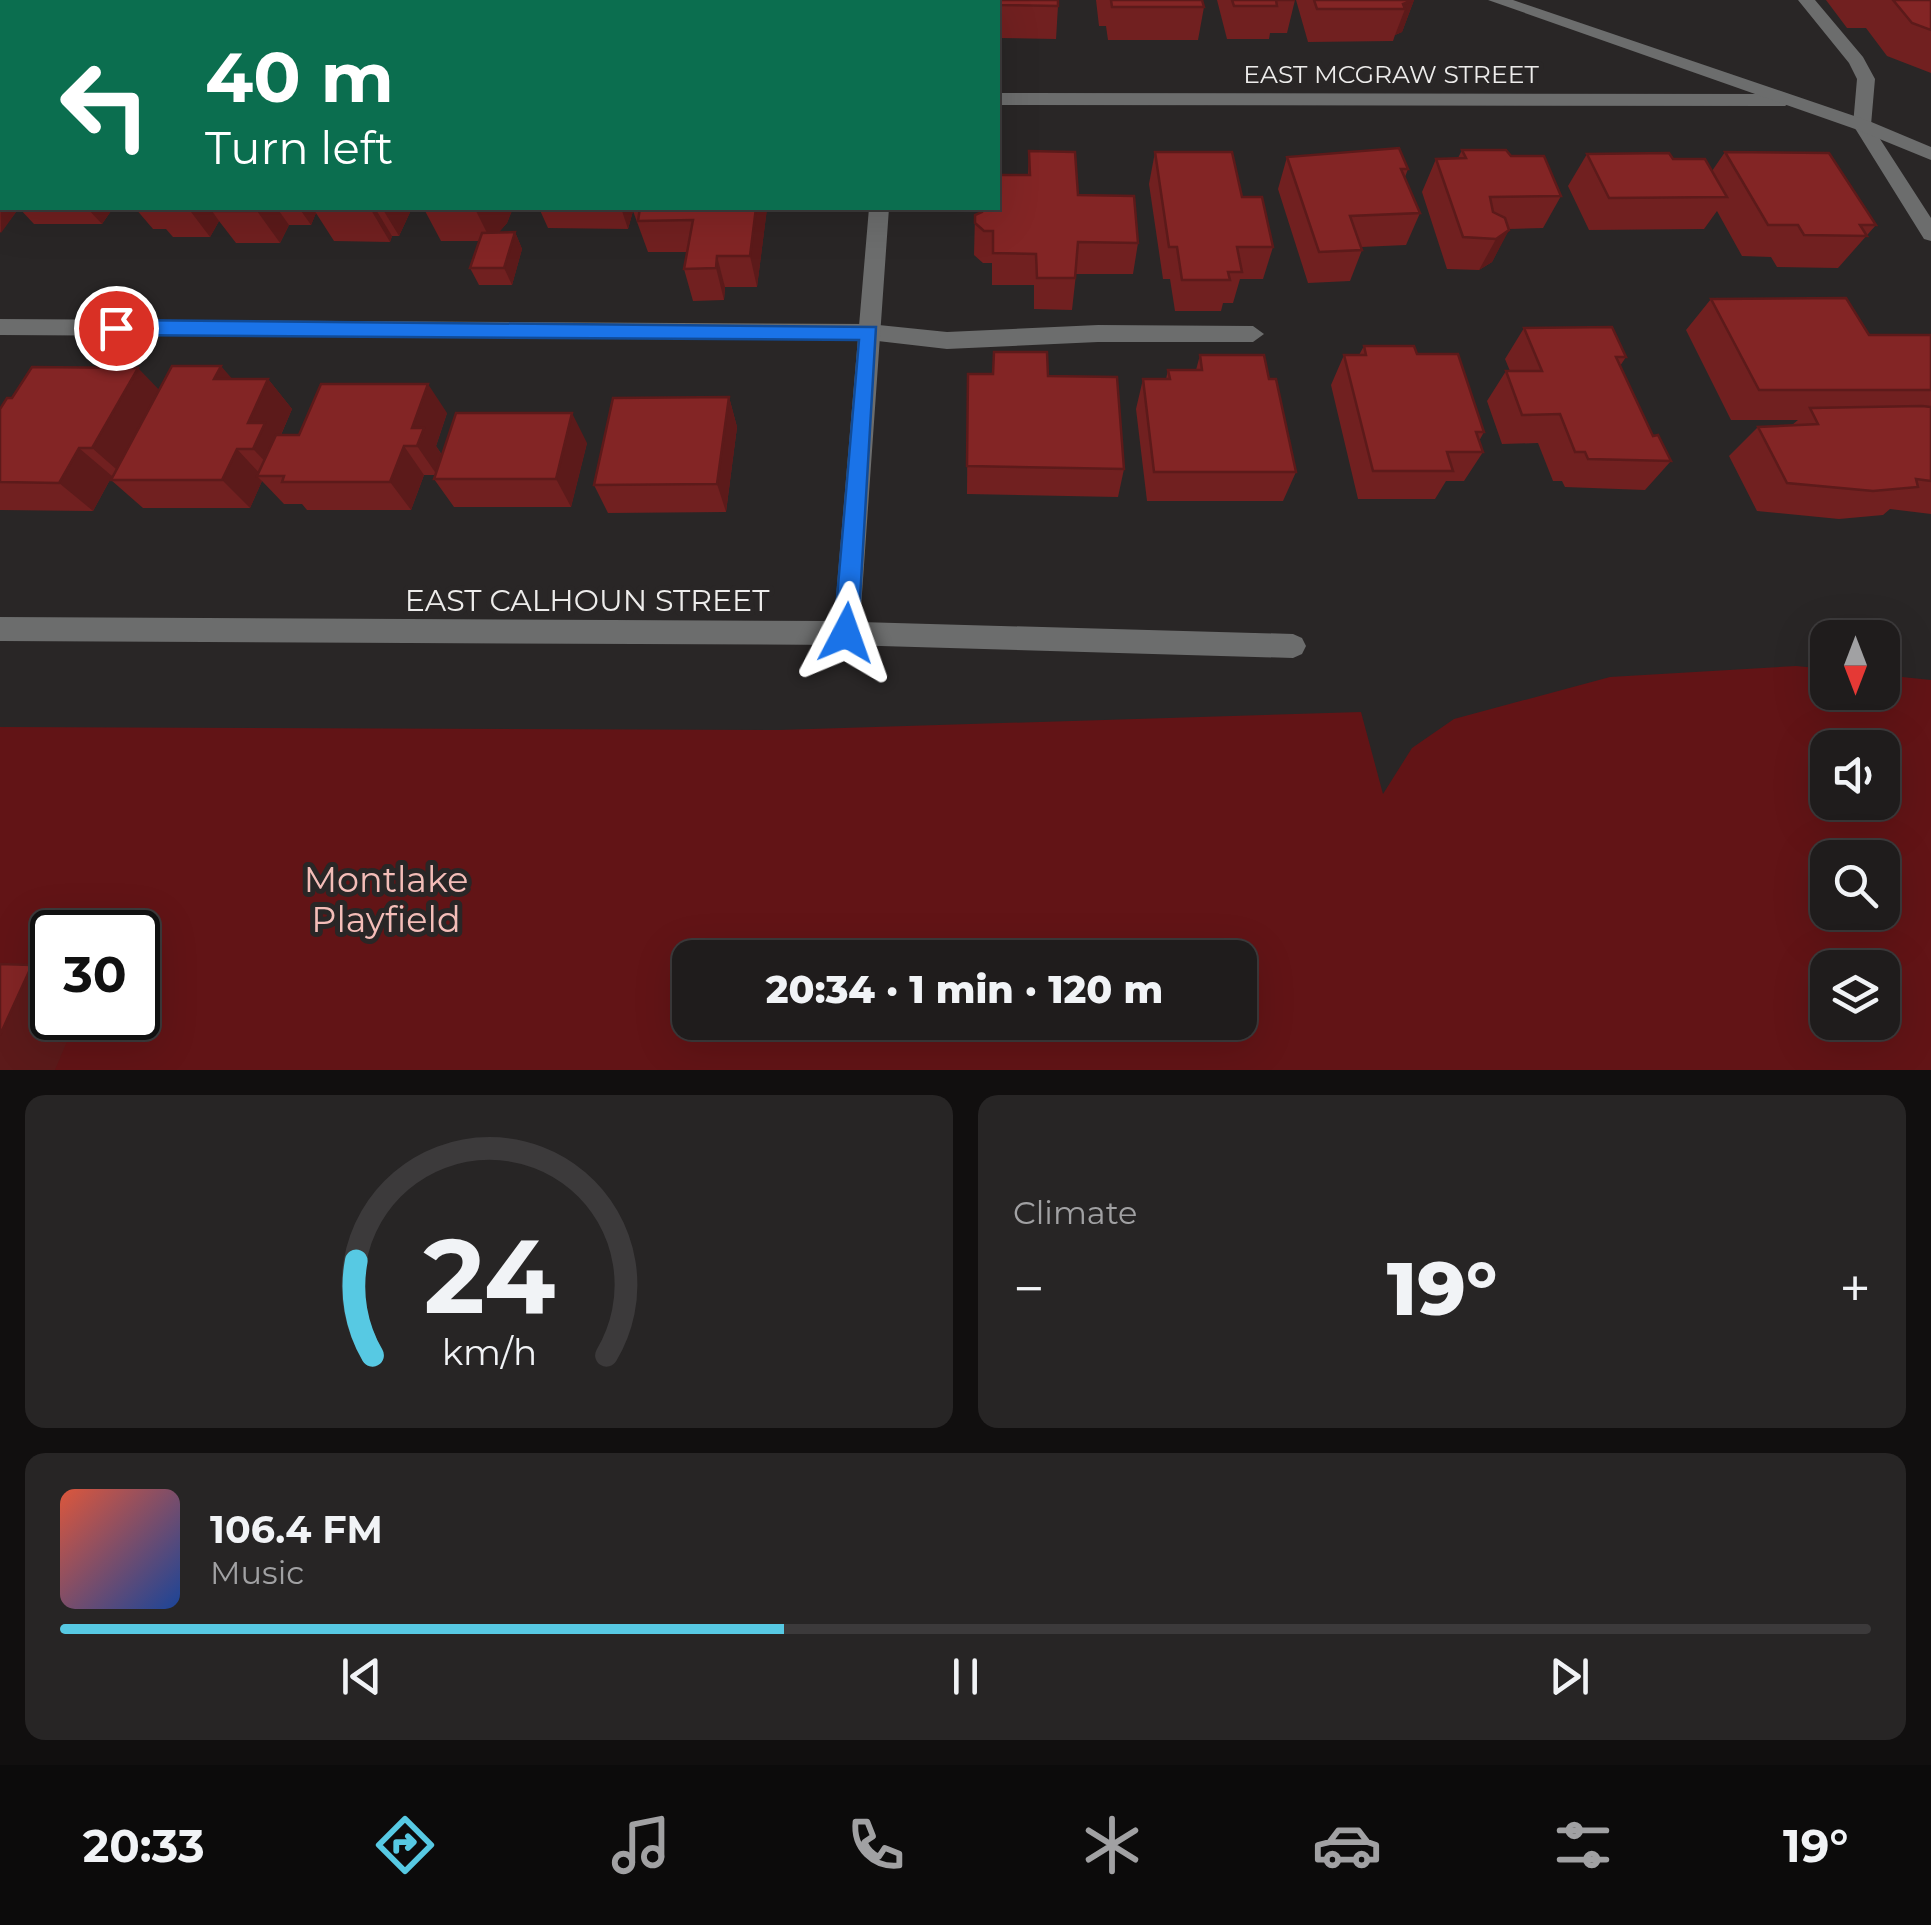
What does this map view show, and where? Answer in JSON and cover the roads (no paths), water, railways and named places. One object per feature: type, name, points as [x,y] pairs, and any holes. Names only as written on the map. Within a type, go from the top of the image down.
[{"type":"street","points":[[1496,0],[1862,126],[1931,154]]},
{"type":"street","points":[[1806,0],[1857,61],[1866,79],[1862,126],[1931,234]]},
{"type":"street","name":"EAST MCGRAW STREET","points":[[1000,98],[1785,100]]},
{"type":"street","points":[[846,633],[879,210]]},
{"type":"street","points":[[0,327],[869,332],[909,342],[1073,334],[1253,334]]},
{"type":"street","name":"EAST CALHOUN STREET","points":[[0,629],[846,633],[1293,646]]},
{"type":"park label","name":"Montlake Playfield","points":[[386,899]]}]
